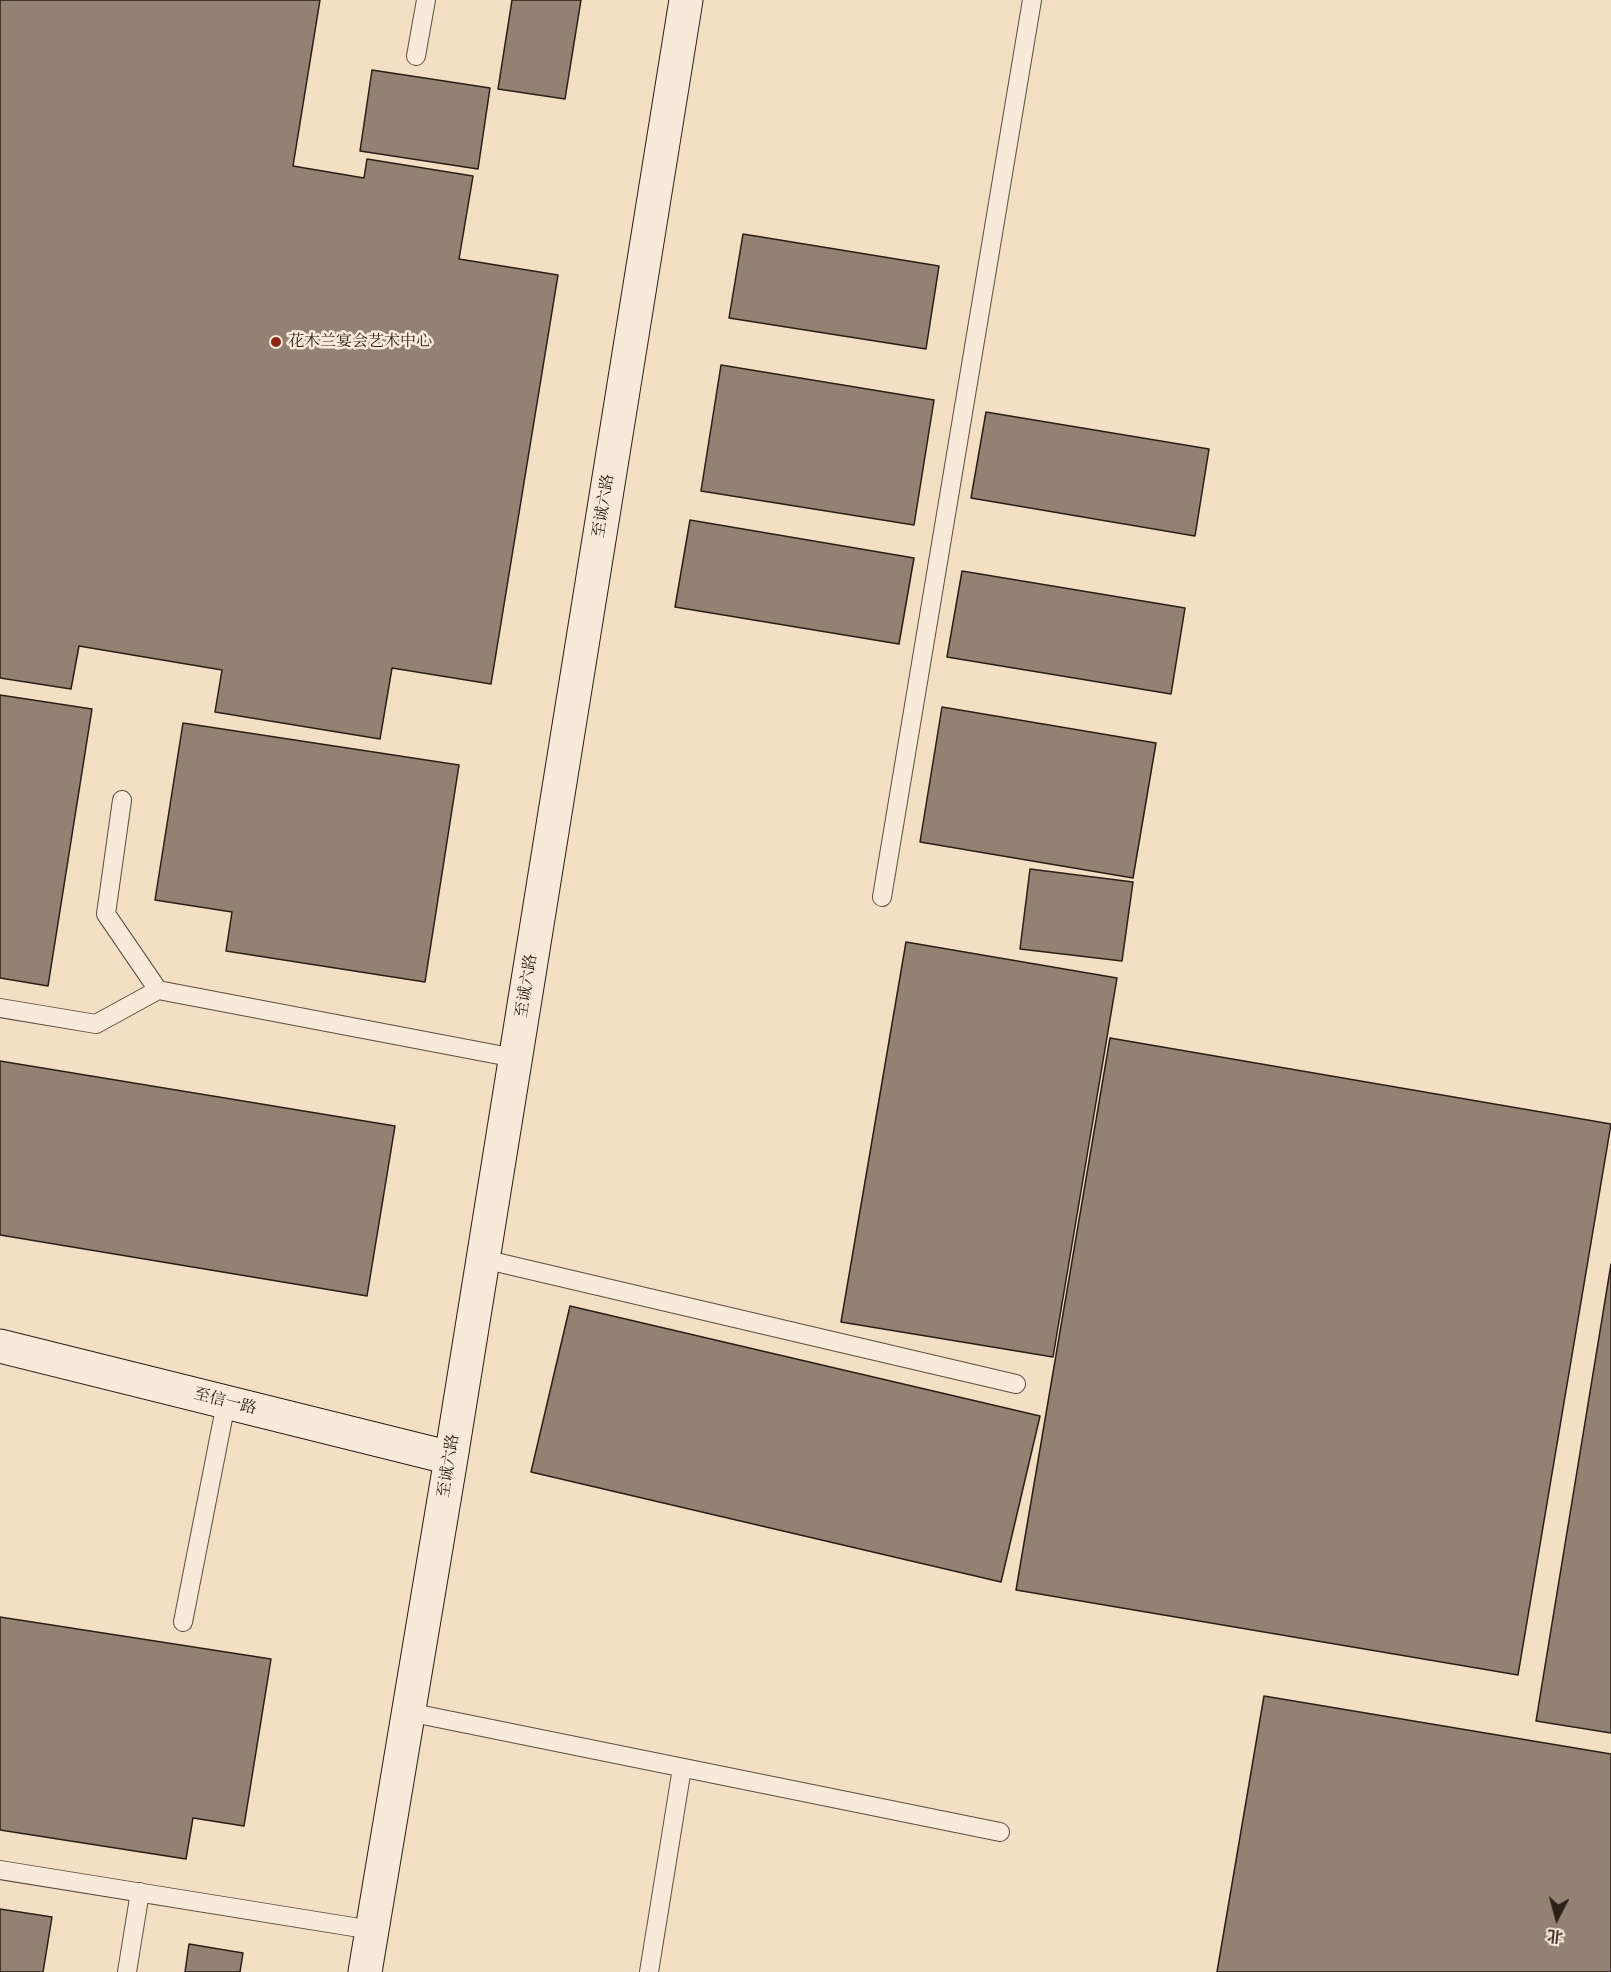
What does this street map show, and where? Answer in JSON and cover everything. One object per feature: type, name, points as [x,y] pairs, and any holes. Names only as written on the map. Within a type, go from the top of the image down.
[{"type":"main road","name":"至诚六路","points":[[365,1972],[451,1458],[686,0]]},
{"type":"main road","name":"至信一路","points":[[0,1346],[451,1458]]},
{"type":"lane","points":[[416,56],[426,0]]},
{"type":"lane","points":[[882,897],[1032,0]]},
{"type":"lane","points":[[122,800],[106,914],[158,990]]},
{"type":"lane","points":[[0,1008],[96,1024],[158,990],[515,1058]]},
{"type":"lane","points":[[483,1259],[1016,1384]]},
{"type":"lane","points":[[183,1622],[226,1403]]},
{"type":"lane","points":[[408,1712],[1000,1832]]},
{"type":"lane","points":[[649,1972],[682,1767]]},
{"type":"lane","points":[[0,1870],[372,1930]]},
{"type":"lane","points":[[127,1972],[140,1892]]},
{"type":"building","name":"花木兰宴会艺术中心","points":[[0,0],[320,0],[293,166],[364,178],[367,159],[473,176],[459,259],[558,275],[491,684],[392,668],[380,739],[215,712],[222,670],[79,646],[71,689],[0,678]]},
{"type":"building","points":[[512,0],[581,0],[565,99],[498,89]]},
{"type":"building","points":[[372,70],[490,88],[478,169],[360,151]]},
{"type":"building","points":[[743,234],[939,266],[926,349],[729,318]]},
{"type":"building","points":[[721,365],[934,400],[914,525],[701,491]]},
{"type":"building","points":[[986,412],[1209,449],[1195,536],[971,498]]},
{"type":"building","points":[[690,520],[914,558],[899,644],[675,607]]},
{"type":"building","points":[[962,571],[1185,608],[1171,694],[947,657]]},
{"type":"building","points":[[0,695],[92,709],[48,986],[0,978]]},
{"type":"building","points":[[942,707],[1156,743],[1133,878],[920,842]]},
{"type":"building","points":[[183,723],[459,765],[425,982],[226,951],[232,912],[155,900]]},
{"type":"building","points":[[1030,869],[1133,882],[1122,961],[1020,949]]},
{"type":"building","points":[[906,942],[1117,978],[1053,1357],[841,1322]]},
{"type":"building","points":[[1110,1038],[1611,1124],[1518,1675],[1016,1590]]},
{"type":"building","points":[[0,1061],[395,1126],[367,1296],[0,1235]]},
{"type":"building","points":[[1611,1264],[1611,1733],[1536,1721]]},
{"type":"building","points":[[570,1306],[1040,1416],[1001,1582],[531,1472]]},
{"type":"building","points":[[0,1617],[271,1659],[244,1826],[193,1818],[186,1859],[0,1830]]},
{"type":"building","points":[[1264,1696],[1611,1754],[1611,1972],[1217,1972]]},
{"type":"building","points":[[0,1909],[52,1917],[43,1972],[0,1972]]},
{"type":"building","points":[[189,1944],[243,1953],[240,1972],[185,1972]]},
{"type":"place","name":"花木兰宴会艺术中心","points":[[276,342]]}]
